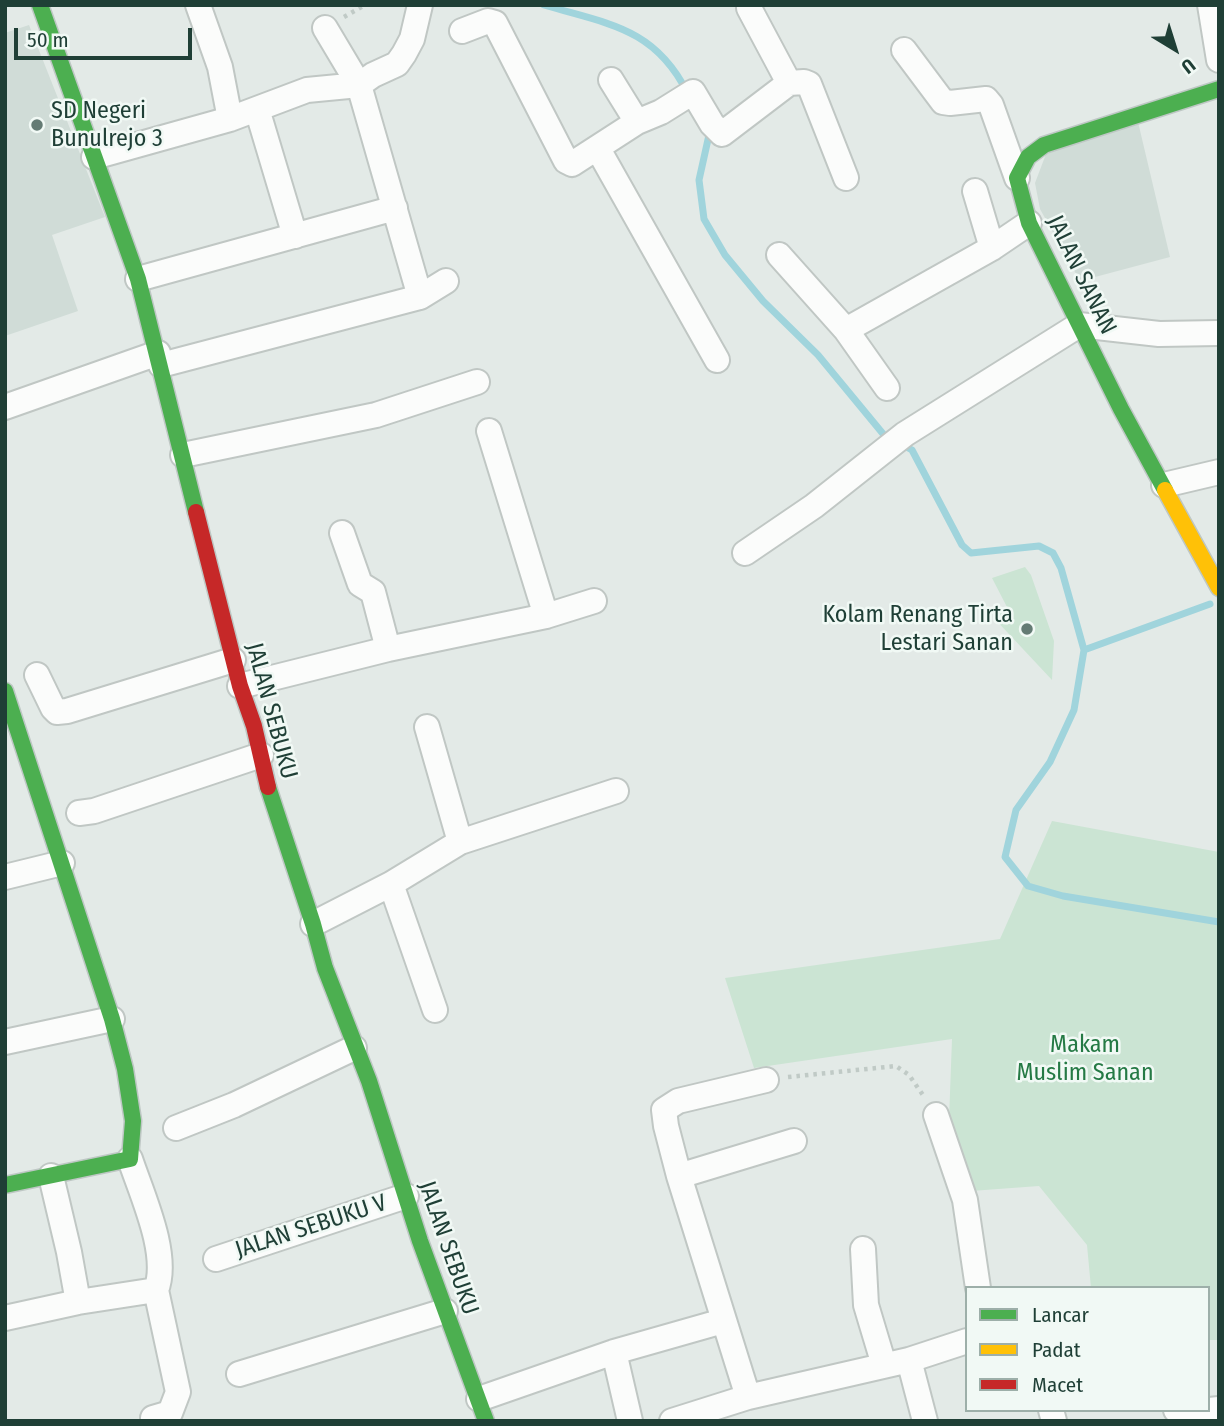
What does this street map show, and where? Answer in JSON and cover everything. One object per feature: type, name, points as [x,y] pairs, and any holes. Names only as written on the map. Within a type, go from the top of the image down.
[{"type":"street","name":"JALAN SEBUKU","points":[[40,5],[138,279],[233,660],[268,788],[313,923],[325,968],[369,1081],[445,1311],[483,1410]]},
{"type":"street","points":[[198,5],[220,67],[230,119]]},
{"type":"street","points":[[94,157],[230,119],[307,89],[359,85],[397,64],[412,39],[420,5]]},
{"type":"street","points":[[1210,5],[1219,60]]},
{"type":"street","points":[[750,6],[789,83]]},
{"type":"street","points":[[462,30],[488,21],[495,23],[566,161],[572,164],[637,122],[661,112],[693,92],[712,124],[722,134],[789,83],[804,82],[809,84],[846,178]]},
{"type":"street","points":[[325,28],[359,85],[420,297]]},
{"type":"street","points":[[904,50],[943,102],[986,99],[991,105],[1017,178]]},
{"type":"street","points":[[611,80],[637,122]]},
{"type":"street","points":[[1017,178],[1028,157],[1044,145],[1219,89]]},
{"type":"street","points":[[257,109],[296,236]]},
{"type":"street","points":[[598,149],[717,360]]},
{"type":"street","name":"JALAN SANAN","points":[[1017,178],[1028,223],[1121,410],[1219,588]]},
{"type":"street","points":[[975,191],[992,248]]},
{"type":"street","points":[[138,279],[395,208]]},
{"type":"street","points":[[846,330],[992,248],[1028,223]]},
{"type":"street","points":[[779,255],[846,330],[887,388]]},
{"type":"street","points":[[5,407],[159,359],[420,297],[446,281]]},
{"type":"street","points":[[745,552],[814,506],[896,440],[1079,325],[1159,334],[1219,333]]},
{"type":"street","points":[[183,456],[376,415],[477,382]]},
{"type":"street","points":[[489,431],[546,616]]},
{"type":"street","points":[[1164,485],[1219,472]]},
{"type":"street","points":[[342,533],[360,584],[373,592],[388,649]]},
{"type":"street","points":[[240,686],[388,649],[546,616],[594,601]]},
{"type":"street","points":[[37,675],[53,708],[57,712],[67,712],[233,660]]},
{"type":"street","points":[[5,691],[11,728],[62,863],[112,1019],[125,1069],[133,1121],[130,1159],[154,1234],[161,1276],[156,1290],[178,1392],[170,1413],[150,1420]]},
{"type":"street","points":[[427,727],[460,842]]},
{"type":"street","points":[[79,813],[261,755]]},
{"type":"street","points":[[313,923],[391,884],[460,842],[616,792]]},
{"type":"street","points":[[5,877],[62,863]]},
{"type":"street","points":[[391,884],[435,1010]]},
{"type":"street","points":[[5,1042],[112,1019]]},
{"type":"street","points":[[176,1128],[234,1105],[354,1048]]},
{"type":"street","points":[[734,1407],[723,1321],[679,1176],[664,1110],[678,1101],[766,1080]]},
{"type":"street","points":[[936,1115],[965,1200],[978,1286]]},
{"type":"street","points":[[679,1176],[794,1141]]},
{"type":"street","points":[[5,1185],[130,1159]]},
{"type":"street","points":[[51,1176],[78,1302]]},
{"type":"street","name":"JALAN SEBUKU V","points":[[216,1259],[406,1196]]},
{"type":"street","points":[[863,1250],[866,1305],[884,1365]]},
{"type":"street","points":[[5,1318],[78,1302],[156,1290]]},
{"type":"street","points":[[239,1374],[445,1311]]},
{"type":"street","points":[[483,1410],[614,1352],[723,1321]]},
{"type":"street","points":[[672,1421],[909,1360],[965,1342]]},
{"type":"street","points":[[614,1352],[630,1421]]},
{"type":"street","points":[[909,1360],[925,1421]]},
{"type":"path","points":[[766,1080],[896,1066],[909,1075],[936,1115]]},
{"type":"shaded area","name":"SD Negeri Bunulrejo 3","points":[[29,25],[105,217],[52,235],[78,311],[5,336],[5,33]]},
{"type":"shaded area","points":[[1138,122],[1170,257],[1080,281],[1040,209],[1035,183],[1046,154]]},
{"type":"green space","name":"Kolam Renang Tirta Lestari Sanan","points":[[1025,567],[1031,575],[1054,641],[1052,680],[993,617],[1007,607],[992,578]]},
{"type":"green space","name":"Makam Muslim Sanan","points":[[1052,821],[1219,852],[1219,1340],[1210,1340],[1210,1286],[1091,1286],[1087,1245],[1039,1186],[971,1191],[949,1120],[952,1039],[754,1068],[725,978],[1000,939]]},
{"type":"waterway","points":[[544,5],[608,24],[644,41],[674,70],[687,92]]},
{"type":"waterway","points":[[707,130],[709,135],[699,180],[704,219],[725,255],[763,301],[818,355],[884,435],[890,438]]},
{"type":"waterway","points":[[901,444],[912,450],[962,545],[971,553],[1039,546],[1053,553],[1061,568],[1084,650],[1074,710],[1050,762],[1016,810],[1005,857],[1028,886],[1063,896],[1219,922]]},
{"type":"waterway","points":[[1084,650],[1210,604]]},
{"type":"traffic: fast","points":[[40,5],[138,279],[196,512]]},
{"type":"traffic: fast","points":[[1165,490],[1121,409],[1029,223],[1017,178],[1028,157],[1044,145],[1219,89]]},
{"type":"traffic: fast","points":[[5,691],[112,1019],[125,1069],[133,1121],[130,1159],[5,1185]]},
{"type":"traffic: fast","points":[[268,787],[325,968],[369,1081],[420,1241],[486,1421]]},
{"type":"traffic: slow","points":[[1165,490],[1219,588]]},
{"type":"traffic: jam","points":[[196,512],[268,787]]},
{"type":"place","name":"SD Negeri Bunulrejo 3","points":[[37,125]]},
{"type":"place","name":"Kolam Renang Tirta Lestari Sanan","points":[[1027,629]]}]
